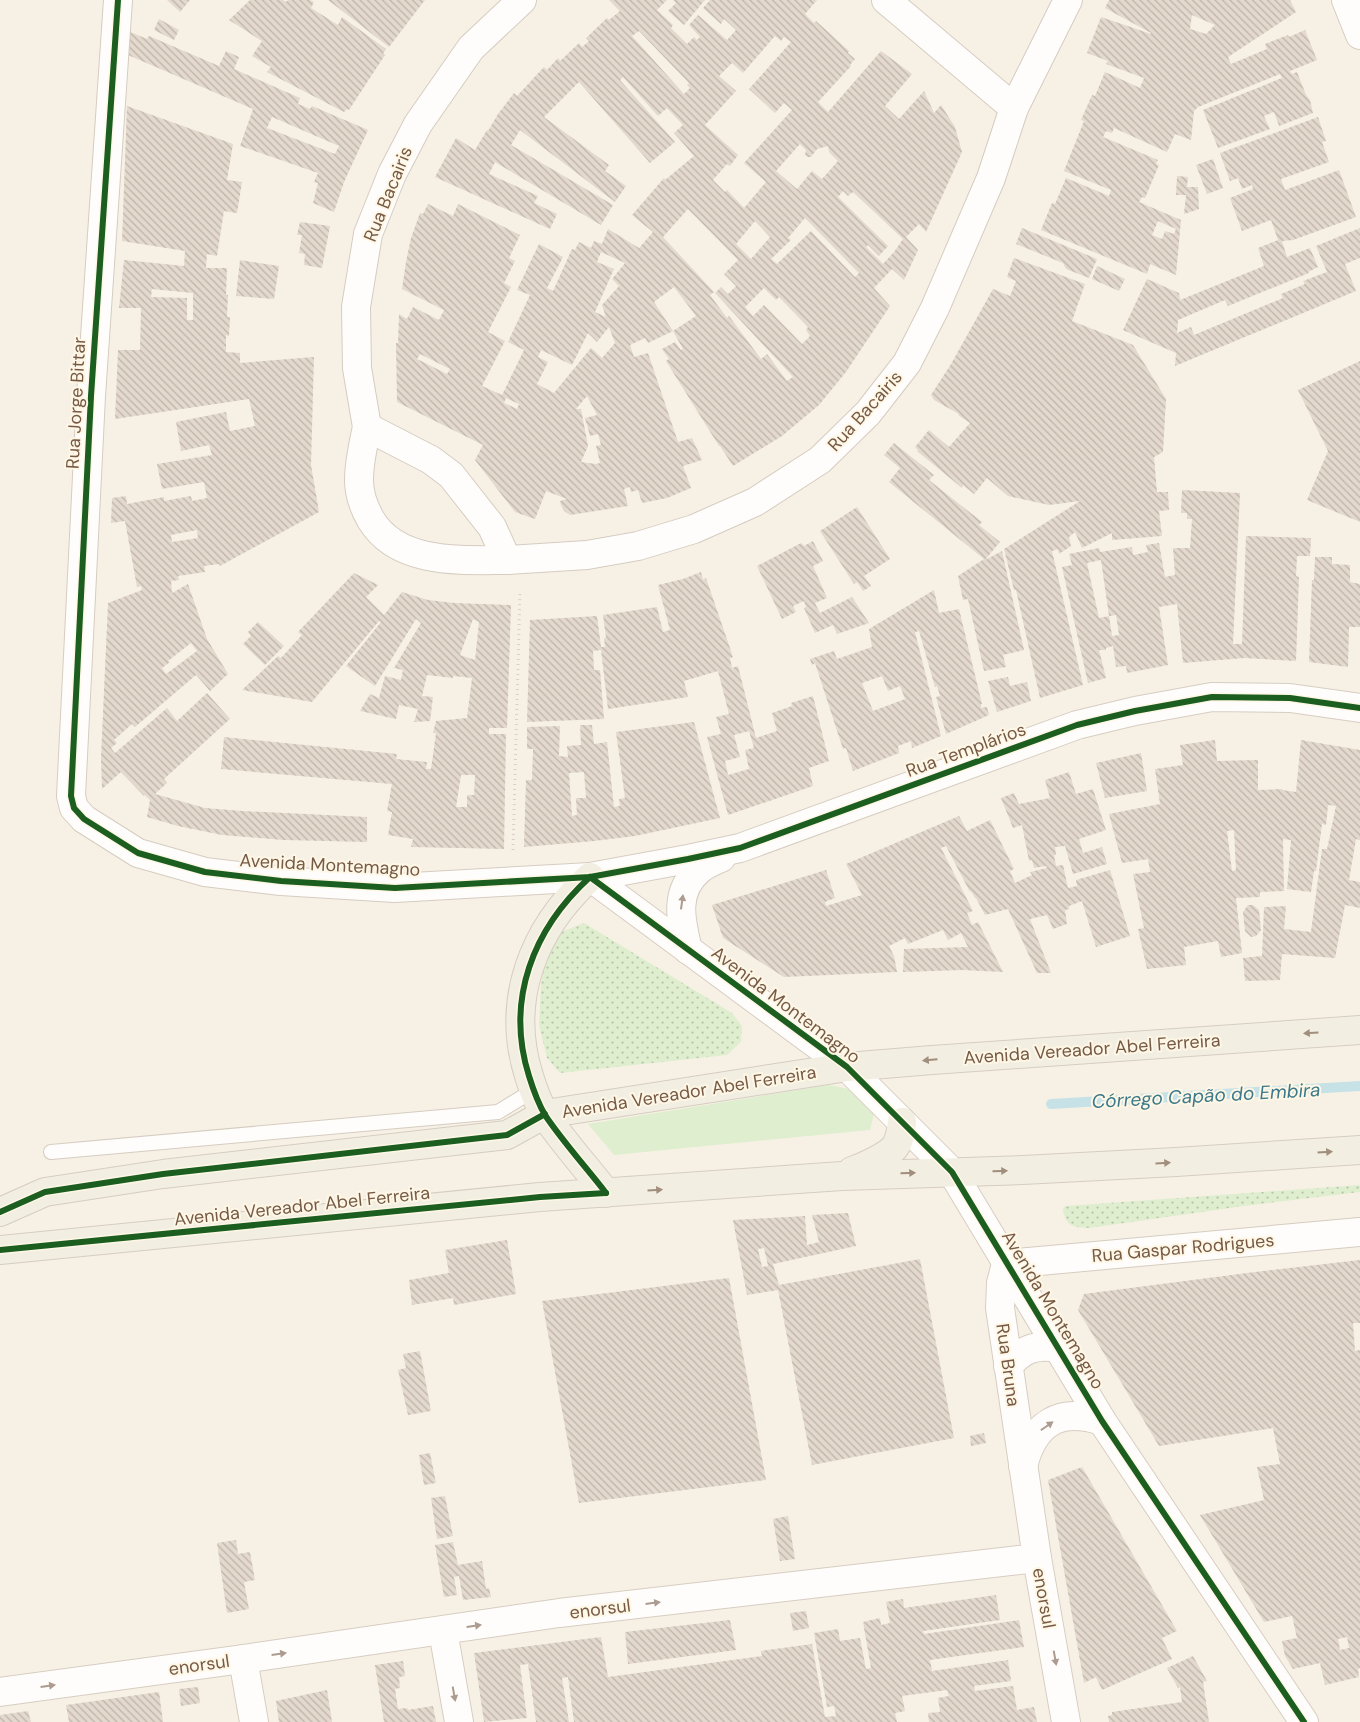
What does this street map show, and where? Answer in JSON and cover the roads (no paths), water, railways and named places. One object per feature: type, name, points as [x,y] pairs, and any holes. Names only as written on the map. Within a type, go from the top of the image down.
[{"type":"main road","points":[[590,877],[570,894],[554,915],[541,938],[531,962],[524,987],[521,1031],[526,1065],[539,1102],[606,1193]]},
{"type":"main road","name":"Avenida Vereador Abel Ferreira","points":[[0,1212],[45,1192],[124,1180],[508,1135],[539,1102],[847,1067],[1360,1030]]},
{"type":"main road","points":[[842,1176],[871,1164],[894,1148],[901,1134],[902,1122]]},
{"type":"main road","name":"Avenida Vereador Abel Ferreira","points":[[0,1250],[540,1197],[842,1176],[1023,1170],[1360,1150]]},
{"type":"street","name":"Rua Jorge Bittar","points":[[74,808],[71,796],[91,396],[118,0]]},
{"type":"street","name":"Rua Bacairis","points":[[522,0],[471,48],[418,124],[392,174],[368,234],[356,307],[358,368],[367,427],[359,482],[363,506],[376,529],[389,541],[405,550],[440,558],[514,559],[588,555],[638,546],[694,529],[755,502],[820,460],[868,413],[907,363],[935,308],[991,178],[1014,108],[1068,0]]},
{"type":"street","points":[[886,0],[1014,108]]},
{"type":"street","points":[[1346,0],[1360,35]]},
{"type":"street","points":[[367,427],[431,460],[451,475],[514,559]]},
{"type":"street","name":"Rua Templários","points":[[688,950],[681,918],[681,901],[690,879],[701,868],[740,848],[1076,725],[1136,711],[1212,697],[1290,698],[1360,708]]},
{"type":"street","name":"Avenida Montemagno","points":[[74,808],[84,819],[138,853],[205,872],[281,881],[395,888],[590,877],[626,902],[847,1067],[952,1172],[1102,1421],[1304,1722]]},
{"type":"street","name":"Rua Templários","points":[[590,877],[740,848]]},
{"type":"street","name":"Rua Gaspar Rodrigues","points":[[1006,1264],[1360,1232]]},
{"type":"street","name":"Rua Bruna","points":[[1006,1264],[1001,1283],[1000,1308],[1037,1558]]},
{"type":"street","points":[[1008,1366],[1017,1356],[1030,1349],[1044,1346],[1058,1348]]},
{"type":"street","name":"Rua Bruna","points":[[1023,1466],[1027,1448],[1036,1433],[1050,1422],[1076,1415],[1085,1415],[1102,1421]]},
{"type":"street","name":"enorsul","points":[[0,1692],[243,1660],[559,1613],[1037,1558],[1066,1722]]},
{"type":"street","points":[[443,1631],[459,1722]]},
{"type":"street","points":[[243,1660],[254,1722]]},
{"type":"lane","points":[[50,1152],[498,1112],[539,1102]]},
{"type":"waterway","name":"Córrego Capão do Embira","points":[[1051,1104],[1360,1086]]}]
